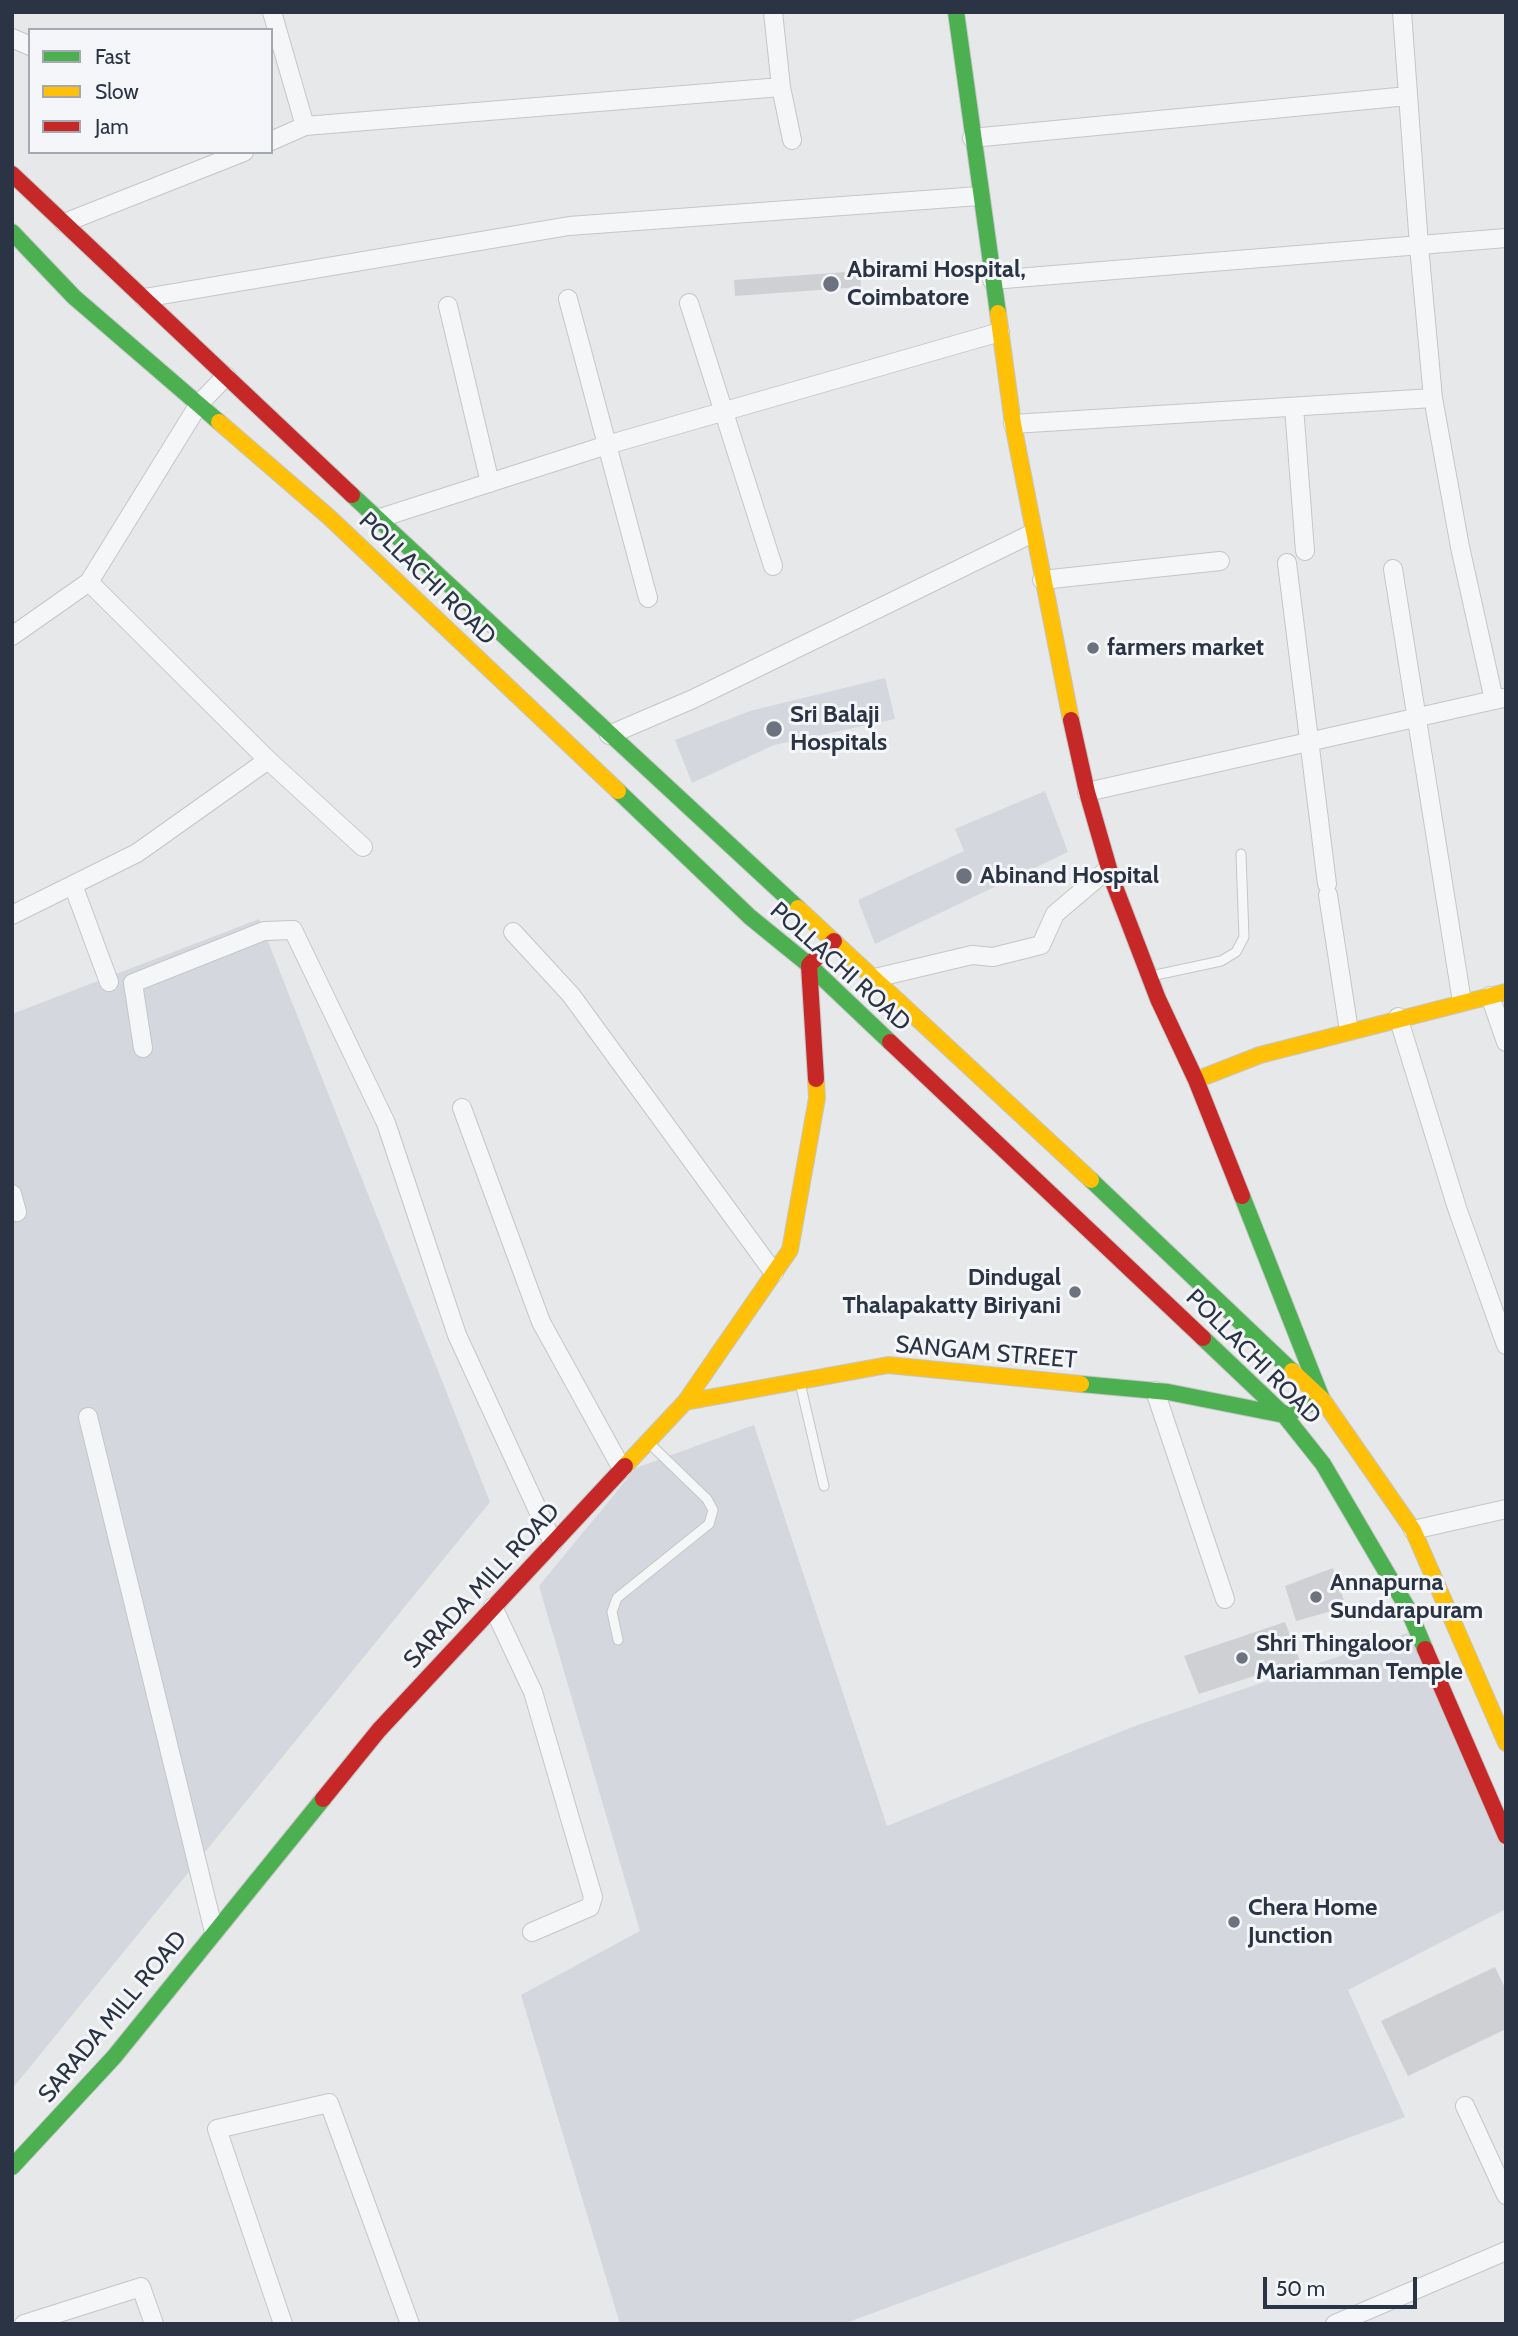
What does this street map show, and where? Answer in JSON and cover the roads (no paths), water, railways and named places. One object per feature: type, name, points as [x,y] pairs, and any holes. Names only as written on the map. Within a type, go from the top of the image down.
[{"type":"main road","points":[[956,12],[979,196],[1013,424],[1042,580],[1087,792],[1108,869],[1149,977],[1196,1080],[1322,1399]]},
{"type":"main road","points":[[12,174],[377,519],[875,978],[1322,1399],[1413,1530],[1506,1743]]},
{"type":"main road","name":"POLLACHI ROAD","points":[[12,232],[74,296],[329,517],[750,917],[809,965],[1284,1415],[1323,1464],[1408,1609],[1506,1836]]},
{"type":"main road","points":[[809,965],[834,941]]},
{"type":"main road","name":"SARADA MILL ROAD","points":[[12,2167],[114,2057],[379,1730],[685,1402],[790,1250],[817,1098],[809,965]]},
{"type":"main road","points":[[1196,1080],[1260,1055],[1398,1017],[1498,994]]},
{"type":"main road","name":"SANGAM STREET","points":[[685,1402],[888,1366],[1155,1391],[1284,1415]]},
{"type":"main road","points":[[1284,1415],[1322,1399]]},
{"type":"street","points":[[272,12],[305,126]]},
{"type":"street","points":[[773,12],[781,87],[792,140]]},
{"type":"street","points":[[1087,792],[1500,699],[1460,547],[1433,398],[1402,12]]},
{"type":"street","points":[[12,37],[28,45]]},
{"type":"street","points":[[273,140],[305,126],[781,87]]},
{"type":"street","points":[[972,138],[1408,96]]},
{"type":"street","points":[[64,223],[238,154]]},
{"type":"street","points":[[144,298],[569,226],[979,196]]},
{"type":"street","points":[[992,280],[1506,238]]},
{"type":"street","points":[[568,299],[648,598]]},
{"type":"street","points":[[689,303],[773,566]]},
{"type":"street","points":[[447,306],[490,484]]},
{"type":"street","points":[[377,519],[607,445],[1000,332]]},
{"type":"street","points":[[12,636],[89,582],[199,404],[226,376]]},
{"type":"street","points":[[1013,424],[1433,398]]},
{"type":"street","points":[[1294,407],[1305,551]]},
{"type":"street","points":[[609,735],[693,699],[1034,533]]},
{"type":"street","points":[[1042,580],[1220,561]]},
{"type":"street","points":[[1287,563],[1327,890],[1349,1031]]},
{"type":"street","points":[[1393,569],[1419,718],[1462,1002]]},
{"type":"street","points":[[89,582],[268,760],[363,847]]},
{"type":"street","points":[[12,915],[138,853],[268,760]]},
{"type":"street","points":[[875,978],[972,955],[993,957],[1041,945],[1055,914],[1108,869]]},
{"type":"street","points":[[73,885],[109,982]]},
{"type":"street","points":[[144,1048],[133,983],[264,931],[293,930],[386,1123],[457,1335],[553,1543]]},
{"type":"street","points":[[513,932],[571,995],[774,1273]]},
{"type":"street","points":[[1498,994],[1506,1042]]},
{"type":"street","points":[[1398,1017],[1457,1208],[1506,1346]]},
{"type":"street","points":[[462,1108],[541,1322],[622,1469]]},
{"type":"street","points":[[12,1194],[17,1213]]},
{"type":"street","points":[[1155,1391],[1225,1599]]},
{"type":"street","points":[[88,1417],[214,1932]]},
{"type":"street","points":[[1413,1530],[1506,1509]]},
{"type":"street","points":[[493,1607],[533,1692],[593,1898],[590,1907],[532,1932]]},
{"type":"street","points":[[283,2324],[217,2129],[329,2103],[410,2324]]},
{"type":"street","points":[[1465,2106],[1506,2196]]},
{"type":"street","points":[[1335,2324],[1506,2251]]},
{"type":"street","points":[[24,2324],[141,2287],[154,2324]]},
{"type":"lane","points":[[1149,977],[1221,961],[1236,952],[1244,937],[1241,854]]},
{"type":"lane","points":[[799,1381],[824,1486]]},
{"type":"lane","points":[[618,1640],[612,1612],[617,1598],[709,1524],[713,1510],[707,1499],[648,1442]]},
{"type":"place","name":"Abirami Hospital, Coimbatore","points":[[831,284]]},
{"type":"place","name":"farmers market","points":[[1093,648]]},
{"type":"place","name":"Sri Balaji Hospitals","points":[[774,729]]},
{"type":"place","name":"Abinand Hospital","points":[[964,876]]},
{"type":"place","name":"Dindugal Thalapakatty Biriyani","points":[[1075,1292]]},
{"type":"place","name":"Annapurna Sundarapuram","points":[[1316,1597]]},
{"type":"place","name":"Shri Thingaloor Mariamman Temple","points":[[1242,1658]]},
{"type":"place","name":"Chera Home Junction","points":[[1234,1922]]}]
